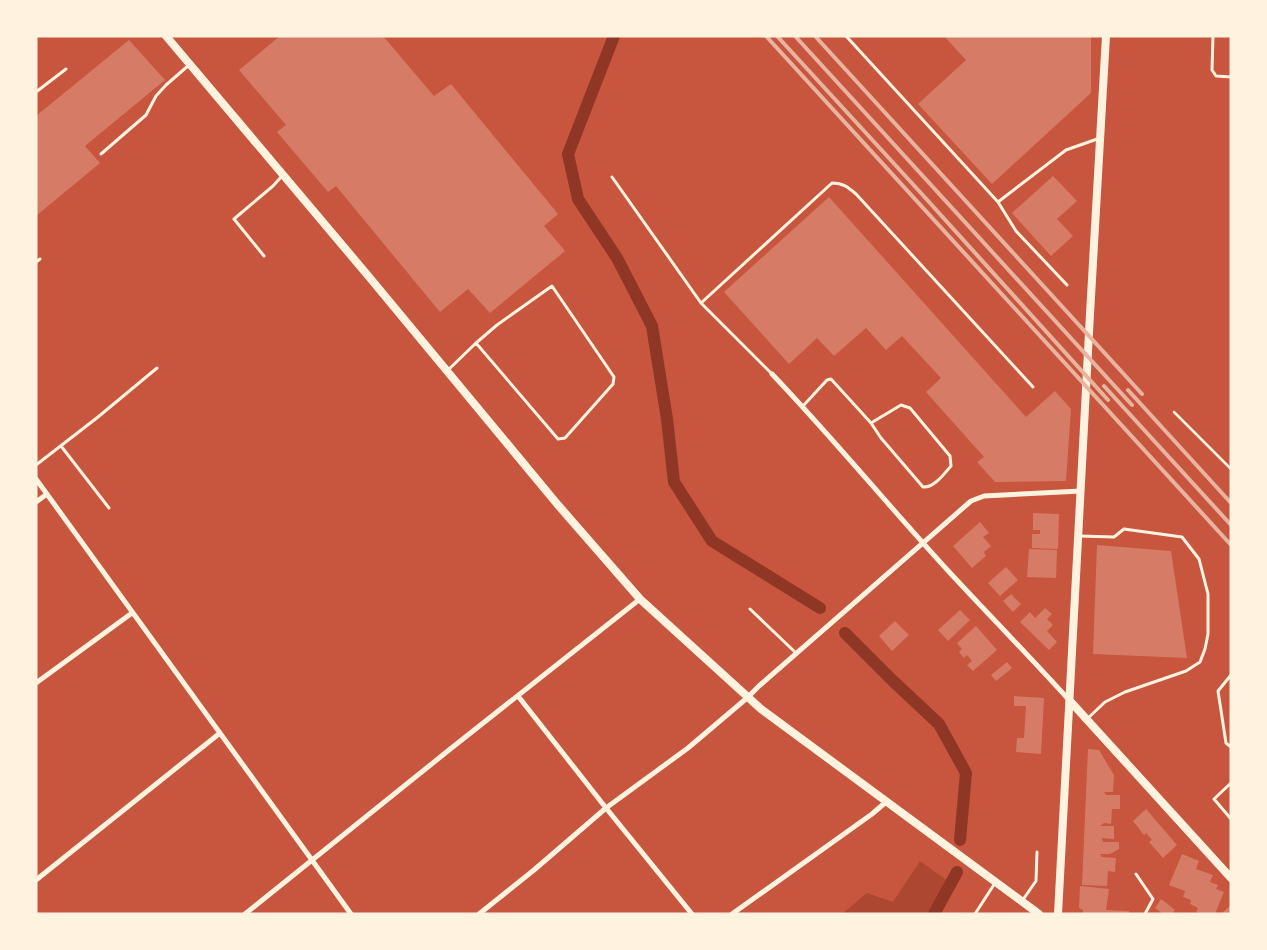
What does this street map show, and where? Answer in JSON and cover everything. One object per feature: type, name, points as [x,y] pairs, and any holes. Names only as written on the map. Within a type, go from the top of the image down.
[{"type":"street","points":[[166,36],[558,505],[640,599],[747,698],[1039,914]]},
{"type":"street","points":[[1058,914],[1106,36]]},
{"type":"street","points":[[772,374],[803,406],[952,575],[1037,664],[1231,878]]},
{"type":"street","points":[[36,479],[352,914]]},
{"type":"street","points":[[479,914],[606,808],[688,748],[971,501],[984,496],[1081,491]]},
{"type":"street","points":[[36,502],[47,494]]},
{"type":"street","points":[[245,914],[640,599]]},
{"type":"street","points":[[36,684],[132,612]]},
{"type":"street","points":[[518,696],[692,914]]},
{"type":"street","points":[[36,880],[220,732]]},
{"type":"street","points":[[732,914],[886,802]]},
{"type":"lane","points":[[846,36],[998,202],[1016,231],[1067,285]]},
{"type":"lane","points":[[1213,36],[1212,70],[1216,76],[1231,77]]},
{"type":"lane","points":[[101,154],[146,115],[156,96],[190,64]]},
{"type":"lane","points":[[36,92],[66,69]]},
{"type":"lane","points":[[998,202],[1066,150],[1101,138]]},
{"type":"lane","points":[[264,256],[234,219],[273,186],[283,175]]},
{"type":"lane","points":[[612,177],[701,303],[772,374]]},
{"type":"lane","points":[[701,303],[832,182],[846,185],[1032,387]]},
{"type":"lane","points":[[447,372],[476,343],[497,325],[552,286],[614,377],[613,384],[565,438],[558,439],[476,343]]},
{"type":"lane","points":[[36,465],[98,418],[157,368]]},
{"type":"lane","points":[[803,406],[827,380],[831,380],[872,425],[923,487],[928,488],[951,466],[950,456],[910,408],[901,404],[872,425]]},
{"type":"lane","points":[[61,446],[109,508]]},
{"type":"lane","points":[[1078,536],[1114,536],[1124,529],[1182,537],[1199,558],[1208,594],[1208,634],[1200,662],[1186,671],[1125,692],[1105,702],[1086,719]]},
{"type":"lane","points":[[750,609],[796,653]]},
{"type":"lane","points":[[1231,675],[1218,691],[1226,743],[1231,747]]},
{"type":"lane","points":[[1231,783],[1214,799],[1231,819]]},
{"type":"lane","points":[[1022,902],[1036,881],[1037,852]]},
{"type":"lane","points":[[1136,874],[1153,899],[1145,914]]},
{"type":"lane","points":[[975,914],[995,882]]},
{"type":"path","points":[[1174,412],[1231,469]]},
{"type":"shaded area","points":[[920,861],[952,884],[937,914],[842,914],[867,893],[893,902]]},
{"type":"building","points":[[280,36],[383,36],[434,96],[451,84],[558,214],[544,226],[565,251],[490,313],[468,289],[440,312],[336,186],[328,192],[277,132],[286,125],[239,70]]},
{"type":"building","points":[[944,36],[1091,36],[1091,93],[992,184],[918,104],[966,60]]},
{"type":"building","points":[[129,40],[165,80],[85,146],[100,163],[36,216],[36,116]]},
{"type":"building","points":[[1053,176],[1077,201],[1057,219],[1073,236],[1051,256],[1012,213]]},
{"type":"building","points":[[829,197],[1026,417],[1055,391],[1071,409],[1066,481],[995,482],[977,462],[984,457],[926,392],[941,378],[902,336],[886,350],[866,328],[834,356],[817,338],[789,364],[724,292]]},
{"type":"building","points":[[1033,513],[1059,514],[1058,549],[1032,548],[1032,534],[1040,534],[1040,530],[1033,530]]},
{"type":"building","points":[[980,522],[989,533],[983,537],[991,546],[984,552],[986,556],[972,568],[953,546]]},
{"type":"building","points":[[1097,545],[1171,551],[1187,658],[1093,654]]},
{"type":"building","points":[[1029,549],[1057,550],[1056,578],[1027,577]]},
{"type":"building","points":[[1006,567],[1018,580],[1000,596],[988,583]]},
{"type":"building","points":[[1011,594],[1021,604],[1013,612],[1003,601]]},
{"type":"building","points":[[1045,608],[1052,614],[1047,619],[1053,625],[1047,631],[1057,642],[1049,650],[1020,622],[1030,612],[1035,618]]},
{"type":"building","points":[[960,610],[970,620],[948,641],[938,630]]},
{"type":"building","points":[[895,621],[909,635],[892,651],[879,636]]},
{"type":"building","points":[[976,626],[997,650],[973,671],[967,665],[972,661],[967,655],[964,658],[959,652],[962,649],[957,643]]},
{"type":"building","points":[[1007,662],[1012,668],[996,681],[991,675]]},
{"type":"building","points":[[1014,696],[1044,698],[1041,754],[1016,752],[1017,738],[1024,738],[1026,706],[1014,706]]},
{"type":"building","points":[[1088,749],[1099,750],[1114,775],[1113,792],[1104,792],[1106,795],[1120,795],[1120,809],[1112,809],[1111,824],[1104,823],[1100,826],[1114,826],[1114,839],[1102,838],[1103,842],[1119,842],[1119,849],[1110,854],[1100,854],[1102,857],[1116,858],[1115,872],[1108,871],[1107,886],[1082,885]]},
{"type":"building","points":[[1146,809],[1177,845],[1163,858],[1149,842],[1152,840],[1146,833],[1144,835],[1133,821]]},
{"type":"building","points":[[1182,854],[1199,861],[1196,869],[1213,875],[1210,882],[1218,885],[1216,889],[1224,892],[1215,914],[1196,912],[1198,908],[1190,904],[1191,900],[1183,897],[1185,891],[1169,885]]},
{"type":"building","points":[[1080,886],[1109,889],[1106,910],[1129,911],[1129,914],[1083,914],[1083,910],[1079,908]]},
{"type":"building","points":[[1161,899],[1175,910],[1172,914],[1163,914],[1155,908]]},
{"type":"building","points":[[1231,905],[1231,914],[1221,914]]},
{"type":"waterway","points":[[614,36],[568,154],[578,199],[617,258],[652,326],[667,419],[674,482],[712,541],[820,608]]},
{"type":"waterway","points":[[845,633],[939,724],[966,773],[960,840]]},
{"type":"waterway","points":[[934,914],[957,872]]},
{"type":"railway","points":[[766,36],[1231,545]]},
{"type":"railway","points":[[777,36],[1108,400]]},
{"type":"railway","points":[[795,36],[1132,405]]},
{"type":"railway","points":[[815,36],[1142,394]]},
{"type":"railway","points":[[1104,386],[1231,525]]},
{"type":"railway","points":[[1128,390],[1231,503]]}]
